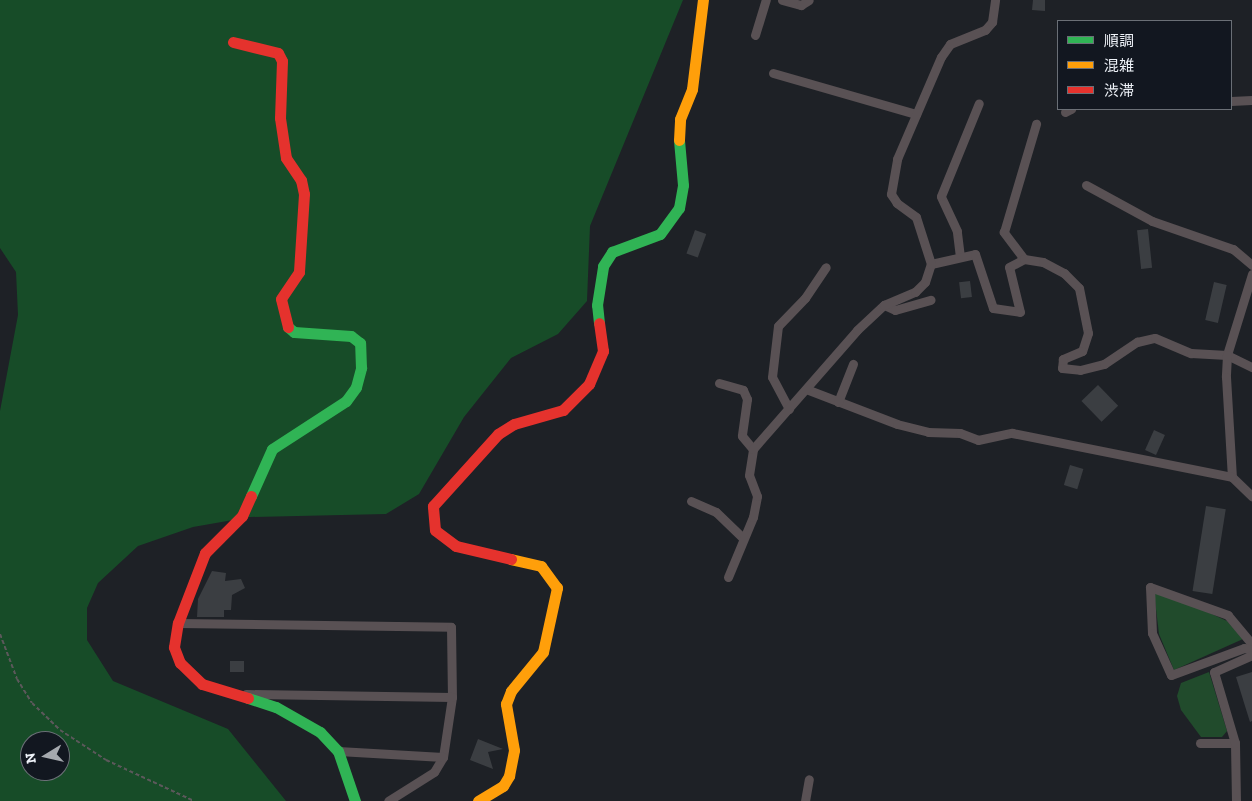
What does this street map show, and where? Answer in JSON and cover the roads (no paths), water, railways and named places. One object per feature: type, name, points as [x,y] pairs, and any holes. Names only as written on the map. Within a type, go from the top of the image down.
[{"type":"street","points":[[478,801],[502,786],[509,776],[514,750],[506,704],[511,691],[543,652],[557,588],[552,575],[541,566],[456,546],[435,530],[432,506],[498,434],[520,421],[563,410],[589,384],[603,351],[597,305],[603,266],[612,252],[660,234],[679,208],[683,185],[678,151],[680,120],[692,89],[703,0]]},
{"type":"street","points":[[755,35],[766,0]]},
{"type":"street","points":[[782,0],[801,5],[809,0]]},
{"type":"street","points":[[728,576],[742,537],[753,517],[757,496],[749,475],[753,449],[831,358],[884,306],[916,292],[925,282],[931,264],[916,217],[897,203],[891,194],[897,159],[941,56],[950,44],[985,30],[992,22],[995,0]]},
{"type":"street","points":[[233,42],[278,53],[282,61],[280,118],[286,158],[301,180],[304,194],[299,272],[281,299],[285,324],[294,332],[351,336],[360,343],[361,368],[356,387],[346,401],[272,449],[242,516],[205,553],[178,623],[174,647],[180,662],[202,684],[276,707],[305,721],[338,751],[355,801]]},
{"type":"street","points":[[773,73],[916,114]]},
{"type":"street","points":[[1232,101],[1252,100]]},
{"type":"street","points":[[960,257],[957,231],[941,196],[978,103]]},
{"type":"street","points":[[1024,259],[1004,232],[1036,124]]},
{"type":"street","points":[[1086,185],[1152,221],[1233,249],[1252,265]]},
{"type":"street","points":[[931,264],[975,254],[993,308],[1020,312],[1009,267],[1024,259],[1043,262],[1064,273],[1079,288],[1088,333],[1082,351],[1063,359],[1062,368],[1080,370],[1104,364],[1137,342],[1156,338],[1191,353],[1227,355],[1252,367]]},
{"type":"street","points":[[789,409],[772,377],[778,326],[805,298],[826,267]]},
{"type":"street","points":[[1232,477],[1227,355],[1252,274]]},
{"type":"street","points":[[884,306],[894,310],[931,300]]},
{"type":"street","points":[[838,402],[854,364]]},
{"type":"street","points":[[719,383],[743,390],[747,399],[742,436],[753,449]]},
{"type":"street","points":[[806,389],[838,402],[928,432],[960,433],[978,440],[1012,433],[1232,477],[1252,496]]},
{"type":"street","points":[[691,501],[716,512],[742,537]]},
{"type":"street","points":[[1252,644],[1228,615],[1150,587],[1152,633],[1172,675],[1244,648],[1252,650]]},
{"type":"street","points":[[178,623],[451,627],[452,697],[443,757],[434,772],[388,801]]},
{"type":"street","points":[[1236,801],[1234,743],[1214,672],[1252,655]]},
{"type":"street","points":[[231,694],[452,697]]},
{"type":"street","points":[[1200,743],[1234,743]]},
{"type":"street","points":[[338,751],[443,757]]},
{"type":"street","points":[[805,801],[809,779]]}]
